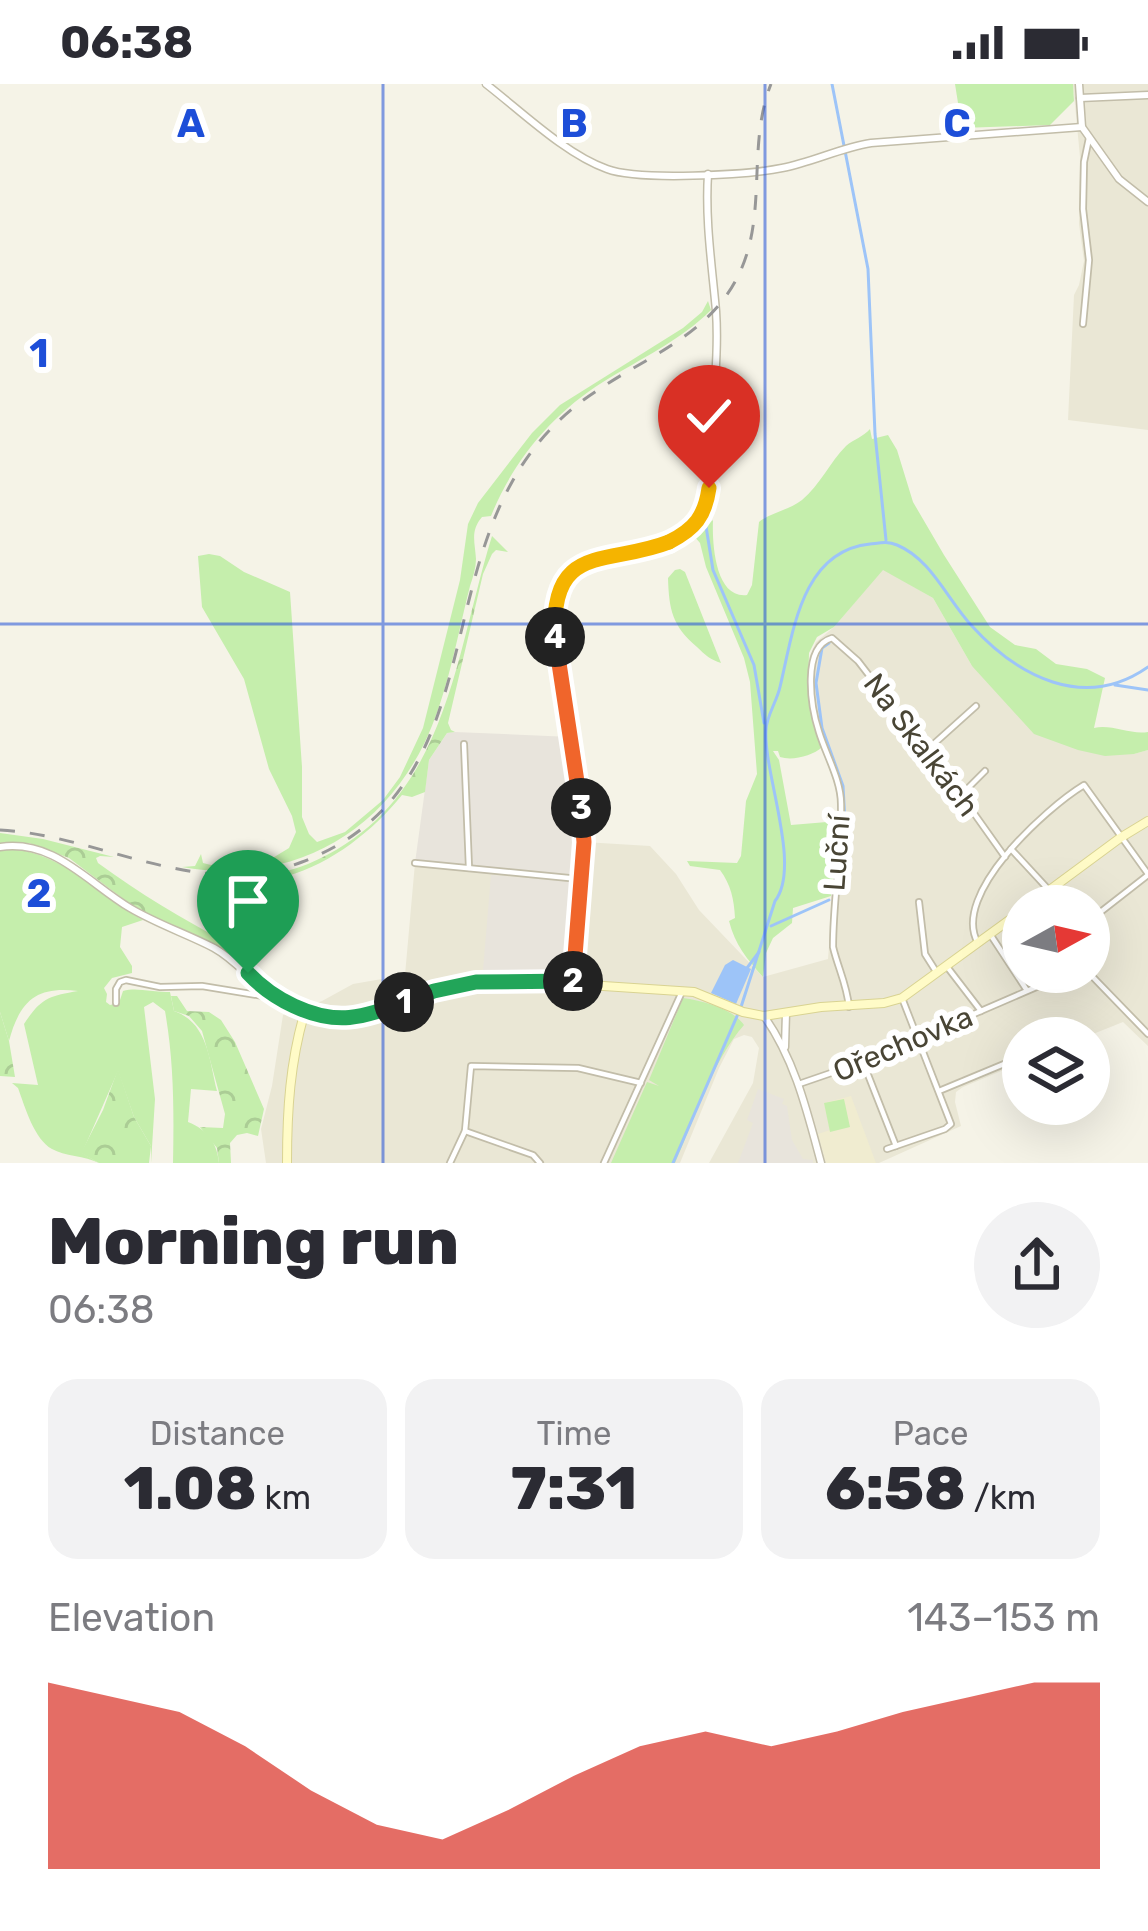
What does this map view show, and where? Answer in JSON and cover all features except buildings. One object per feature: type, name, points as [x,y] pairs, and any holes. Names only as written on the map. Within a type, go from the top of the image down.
[{"type":"main road","points":[[1056,885],[1148,821]]},
{"type":"main road","points":[[287,1163],[289,1082],[304,1011],[322,1018],[349,1018],[476,982],[573,982],[694,992],[764,1016],[849,1007],[902,998],[1002,926]]},
{"type":"street","points":[[486,84],[572,150],[606,169],[632,174],[786,168],[846,147],[1082,127]]},
{"type":"street","points":[[1079,84],[1082,127],[1119,179],[1148,202]]},
{"type":"street","points":[[1079,98],[1148,95]]},
{"type":"street","points":[[1083,324],[1089,260],[1083,186],[1089,138]]},
{"type":"street","points":[[573,982],[584,842],[554,620],[566,579],[582,563],[673,541],[698,524],[707,502],[716,325],[708,174]]},
{"type":"street","name":"Na Skalkách","points":[[832,638],[858,661],[1005,856]]},
{"type":"street","name":"Luční","points":[[832,638],[817,648],[812,681],[817,728],[841,801],[833,947],[846,981],[849,1007]]},
{"type":"street","points":[[927,750],[976,706]]},
{"type":"street","points":[[464,744],[469,868]]},
{"type":"street","points":[[961,795],[985,771]]},
{"type":"street","points":[[978,943],[972,932],[972,911],[1005,856],[1033,824],[1084,785],[1148,874],[1110,904]]},
{"type":"street","points":[[0,847],[28,847],[67,862],[124,904],[217,949],[275,998],[304,1011]]},
{"type":"street","points":[[1011,849],[1044,885]]},
{"type":"street","points":[[415,863],[579,879]]},
{"type":"street","points":[[919,902],[925,954],[937,973]]},
{"type":"street","points":[[990,934],[1002,952]]},
{"type":"street","points":[[946,966],[981,1011]]},
{"type":"street","points":[[116,1004],[116,989],[126,980],[275,998]]},
{"type":"street","points":[[604,1163],[682,991]]},
{"type":"street","name":"Ořechovka","points":[[799,1084],[863,1062],[1023,993]]},
{"type":"street","points":[[1108,993],[1148,1034]]},
{"type":"street","points":[[887,1149],[945,1129],[951,1122],[902,998]]},
{"type":"street","points":[[784,1051],[786,1013]]},
{"type":"street","points":[[764,1016],[799,1084],[821,1163]]},
{"type":"street","points":[[863,1062],[896,1146]]},
{"type":"street","points":[[939,1091],[1002,1065]]},
{"type":"street","points":[[450,1163],[465,1131],[471,1066],[578,1068],[641,1083]]},
{"type":"street","points":[[465,1131],[533,1155],[540,1163]]},
{"type":"shaded area","points":[[1073,84],[1148,84],[1148,430],[1068,420],[1074,295],[1084,261]]},
{"type":"shaded area","points":[[883,569],[933,598],[972,666],[1134,754],[1148,750],[1148,1046],[1123,1022],[1110,1027],[1110,1017],[1002,1017],[1002,1071],[956,1092],[961,1126],[879,1163],[709,1163],[753,1083],[759,1048],[752,1037],[744,1035],[734,1039],[719,1068],[680,1163],[266,1163],[261,1129],[283,1015],[353,984],[405,975],[415,863],[584,842],[650,846],[676,874],[699,910],[763,977],[828,959],[839,821],[838,795],[808,690],[809,658],[816,642]]},
{"type":"shaded area","points":[[447,733],[571,737],[582,817],[579,879],[415,863],[429,760]]},
{"type":"shaded area","points":[[491,875],[573,882],[568,972],[484,974]]},
{"type":"shaded area","points":[[758,1089],[784,1099],[792,1140],[803,1159],[813,1163],[738,1163],[753,1123],[747,1120]]},
{"type":"shaded area","points":[[851,1096],[876,1163],[826,1163],[818,1134],[830,1130],[824,1103]]},
{"type":"green space","points":[[955,84],[1073,84],[1074,101],[1050,125],[962,128]]},
{"type":"green space","points":[[708,301],[711,310],[686,331],[584,395],[551,424],[511,476],[491,516],[478,522],[475,569],[439,707],[424,744],[381,806],[324,848],[291,861],[257,869],[182,867],[195,866],[201,854],[203,863],[219,867],[271,859],[289,848],[296,832],[269,769],[244,679],[202,607],[198,556],[220,556],[290,592],[302,817],[317,842],[345,832],[383,800],[400,777],[423,728],[460,580],[468,524],[478,503],[560,405],[683,328]]},
{"type":"green space","points":[[870,429],[872,439],[888,435],[913,502],[990,627],[1056,664],[1087,669],[1105,678],[1094,728],[1148,732],[1148,750],[1105,756],[1034,734],[972,666],[933,598],[883,570],[834,627],[817,637],[809,653],[808,690],[822,747],[796,758],[780,757],[773,751],[779,760],[791,825],[839,821],[831,896],[793,908],[792,923],[773,938],[766,953],[763,977],[732,930],[729,921],[735,918],[734,905],[724,876],[720,870],[690,866],[687,861],[737,863],[746,801],[757,774],[744,658],[694,536],[713,520],[722,579],[736,594],[747,595],[759,522],[802,500],[846,446]]},
{"type":"green space","points":[[492,536],[508,552],[496,550],[483,574],[448,723],[455,732],[447,733],[429,760],[425,792],[402,795],[365,833],[320,863],[241,886],[262,983],[218,946],[147,914],[69,858],[29,843],[0,843],[0,833],[114,857],[96,858],[161,905],[235,944],[239,936],[224,888],[208,882],[269,875],[308,864],[354,838],[390,806],[417,768],[453,680]]},
{"type":"green space","points":[[680,569],[721,663],[682,632],[674,616],[668,578]]},
{"type":"green space","points":[[12,849],[65,867],[143,920],[122,927],[120,947],[132,973],[112,978],[104,988],[106,1002],[119,1003],[123,991],[129,990],[170,992],[174,1011],[194,1024],[209,1055],[217,1091],[191,1089],[188,1122],[210,1138],[219,1163],[173,1163],[168,1030],[165,1011],[153,1002],[144,1007],[155,1099],[151,1163],[151,1146],[134,1117],[118,1071],[82,1153],[99,1163],[57,1151],[40,1138],[12,1083],[38,1085],[24,1024],[46,1000],[78,991],[51,991],[32,999],[19,1015],[9,1041],[0,1012],[0,851]]},
{"type":"green space","points":[[171,996],[177,996],[187,1011],[209,1012],[221,1020],[264,1109],[258,1136],[237,1135],[230,1143],[231,1163],[219,1163],[217,1148],[200,1127],[223,1128],[225,1114],[202,1031],[189,1016],[174,1011]]},
{"type":"green space","points":[[683,998],[725,1010],[744,1025],[714,1073],[675,1163],[611,1163],[647,1082],[659,1086],[649,1080]]},
{"type":"green space","points":[[0,1012],[9,1041],[15,1077],[0,1076]]},
{"type":"green space","points":[[118,1069],[134,1117],[151,1146],[149,1163],[99,1163],[81,1153]]},
{"type":"green space","points":[[844,1099],[850,1127],[830,1132],[824,1103]]},
{"type":"water","points":[[733,960],[751,969],[736,1004],[711,993],[725,965]]},
{"type":"waterway","points":[[832,84],[868,269],[875,434],[886,540]]},
{"type":"waterway","points":[[704,514],[713,570],[754,665],[764,723]]},
{"type":"waterway","points":[[673,1163],[741,1007],[782,885],[783,843],[766,725],[804,598],[829,562],[847,550],[870,544],[890,543],[909,551],[989,643],[1030,673],[1053,682],[1100,687],[1148,667]]},
{"type":"waterway","points":[[829,643],[822,648],[816,683],[822,728],[843,786],[840,893]]},
{"type":"waterway","points":[[1115,685],[1148,690]]},
{"type":"waterway","points":[[771,926],[829,900]]},
{"type":"waterway","points":[[747,968],[759,952]]},
{"type":"railway","points":[[0,830],[226,875],[302,862],[357,832],[397,793],[425,748],[489,534],[529,455],[585,399],[693,330],[725,298],[737,278],[752,231],[760,132],[771,84]]},
{"type":"route","points":[[248,973],[275,998],[322,1018],[349,1018],[476,982],[573,982],[584,842],[556,646],[555,608],[566,579],[582,563],[648,550],[698,524],[709,488]]}]
